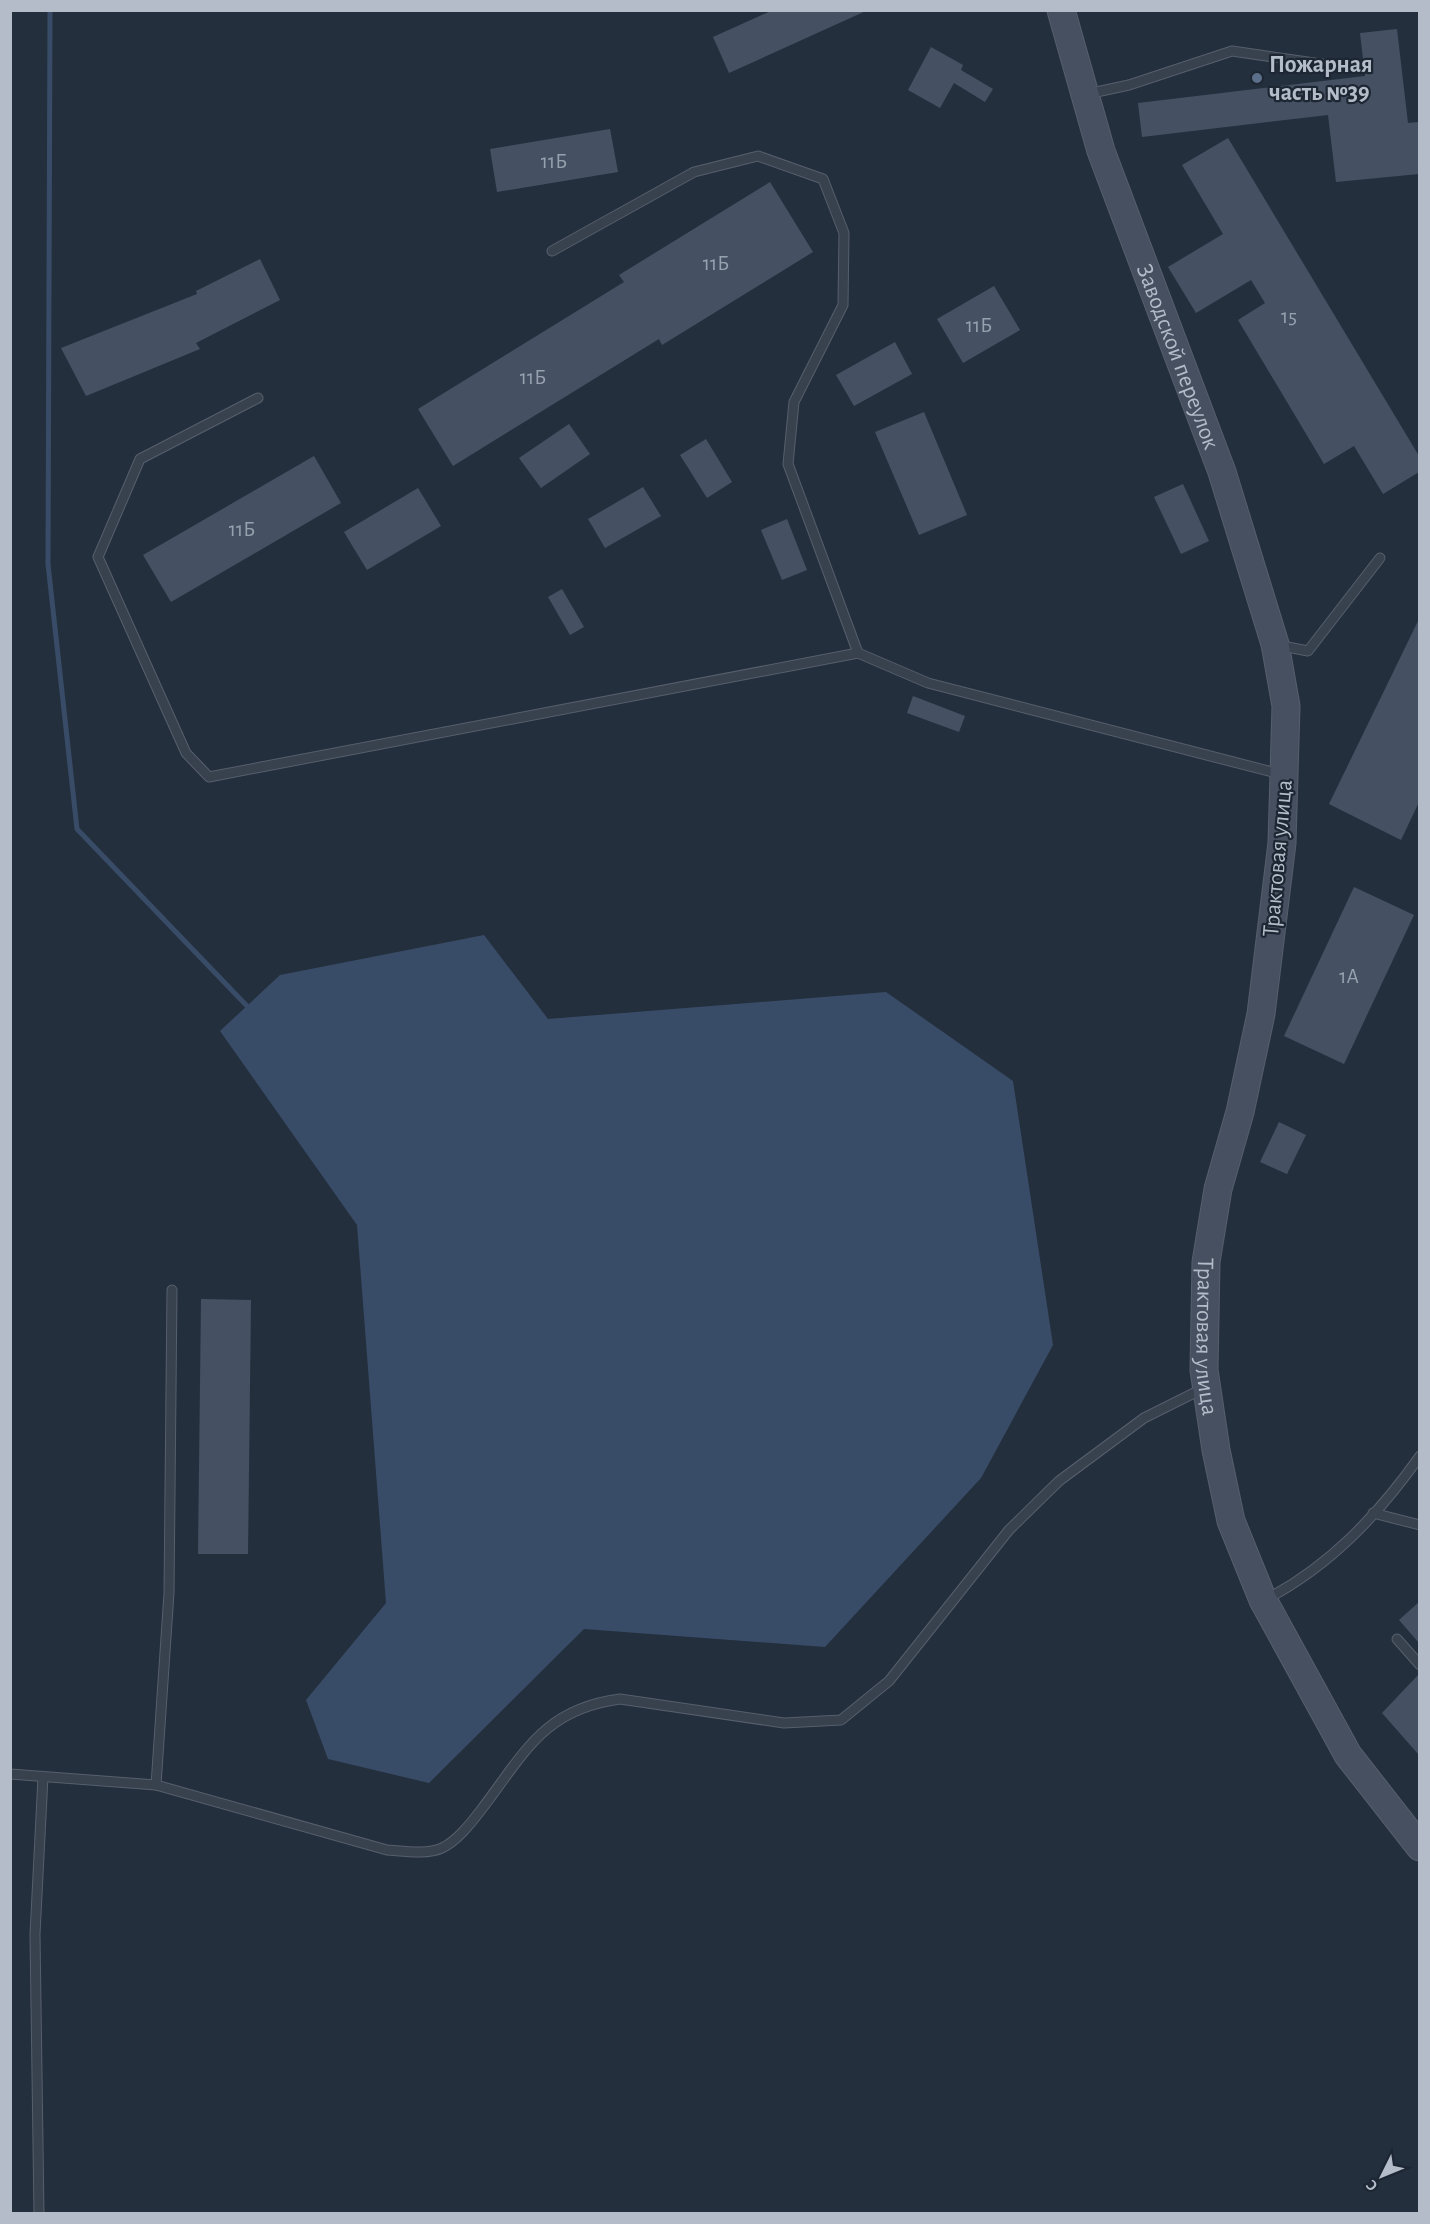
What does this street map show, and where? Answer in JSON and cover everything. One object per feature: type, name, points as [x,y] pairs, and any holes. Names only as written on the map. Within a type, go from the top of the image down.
[{"type":"street","name":"Заводской переулок","points":[[1061,10],[1101,151],[1222,472],[1275,644],[1286,706]]},
{"type":"street","name":"Трактовая улица","points":[[1286,706],[1286,776],[1282,843],[1261,1014],[1240,1112],[1218,1189],[1206,1262],[1204,1370],[1206,1388],[1231,1521],[1263,1600],[1348,1755],[1419,1847]]},
{"type":"lane","points":[[1085,95],[1130,85],[1232,51],[1335,66]]},
{"type":"lane","points":[[552,251],[694,172],[758,156],[823,179],[844,234],[843,305],[794,402],[788,464],[858,653]]},
{"type":"lane","points":[[258,398],[140,459],[98,557],[186,753],[209,777],[858,653],[928,683],[1286,776]]},
{"type":"lane","points":[[1275,644],[1308,651],[1380,558]]},
{"type":"lane","points":[[156,1785],[169,1593],[172,1290]]},
{"type":"lane","points":[[10,1774],[156,1785],[387,1850],[411,1852],[442,1848],[469,1826],[547,1728],[572,1711],[597,1702],[620,1699],[784,1723],[841,1720],[889,1680],[1008,1530],[1059,1481],[1144,1418],[1206,1388]]},
{"type":"lane","points":[[1263,1600],[1319,1568],[1358,1531],[1419,1456]]},
{"type":"lane","points":[[1373,1513],[1419,1525]]},
{"type":"lane","points":[[1397,1640],[1419,1665]]},
{"type":"lane","points":[[39,2214],[35,1934],[43,1777]]},
{"type":"water","points":[[484,935],[548,1019],[886,992],[1013,1081],[1053,1345],[981,1478],[825,1647],[584,1629],[429,1783],[328,1759],[306,1700],[386,1603],[357,1225],[220,1031],[280,975]]},
{"type":"building","points":[[773,10],[868,10],[729,73],[713,37]]},
{"type":"building","points":[[1397,29],[1408,123],[1419,122],[1419,174],[1336,182],[1328,115],[1142,137],[1138,103],[1365,76],[1360,33]]},
{"type":"building","points":[[931,47],[963,65],[961,70],[993,89],[985,102],[954,83],[940,108],[908,90]]},
{"type":"building","points":[[610,129],[618,172],[497,192],[490,149]]},
{"type":"building","points":[[1228,138],[1419,456],[1419,472],[1383,494],[1354,446],[1324,464],[1238,320],[1265,303],[1251,280],[1196,313],[1168,267],[1223,234],[1182,165]]},
{"type":"building","points":[[770,182],[813,252],[662,345],[659,339],[453,466],[418,409],[624,282],[619,275]]},
{"type":"building","points":[[260,259],[280,300],[196,343],[200,349],[86,396],[61,348],[197,294],[196,291]]},
{"type":"building","points":[[994,286],[1020,330],[963,363],[937,319]]},
{"type":"building","points":[[895,342],[912,374],[854,406],[836,375]]},
{"type":"building","points":[[924,412],[967,515],[919,535],[875,432]]},
{"type":"building","points":[[569,424],[590,454],[541,488],[519,458]]},
{"type":"building","points":[[706,439],[732,482],[707,498],[680,455]]},
{"type":"building","points":[[314,456],[341,503],[171,602],[143,555]]},
{"type":"building","points":[[1183,484],[1209,541],[1181,554],[1154,497]]},
{"type":"building","points":[[643,487],[661,516],[605,548],[588,519]]},
{"type":"building","points":[[418,488],[441,526],[367,570],[344,532]]},
{"type":"building","points":[[787,519],[807,570],[782,580],[761,530]]},
{"type":"building","points":[[562,589],[584,627],[570,635],[548,597]]},
{"type":"building","points":[[1419,619],[1419,802],[1401,840],[1329,804]]},
{"type":"building","points":[[913,696],[965,716],[959,732],[907,713]]},
{"type":"building","points":[[1354,887],[1414,915],[1344,1064],[1284,1036]]},
{"type":"building","points":[[1279,1122],[1306,1135],[1287,1174],[1260,1162]]},
{"type":"building","points":[[201,1299],[251,1300],[248,1554],[198,1554]]},
{"type":"building","points":[[1419,1602],[1419,1643],[1399,1620]]},
{"type":"building","points":[[1419,1674],[1419,1755],[1382,1713]]},
{"type":"waterway","points":[[50,10],[48,564],[77,829],[247,1006]]},
{"type":"place","name":"Пожарная часть №39","points":[[1257,78]]}]
